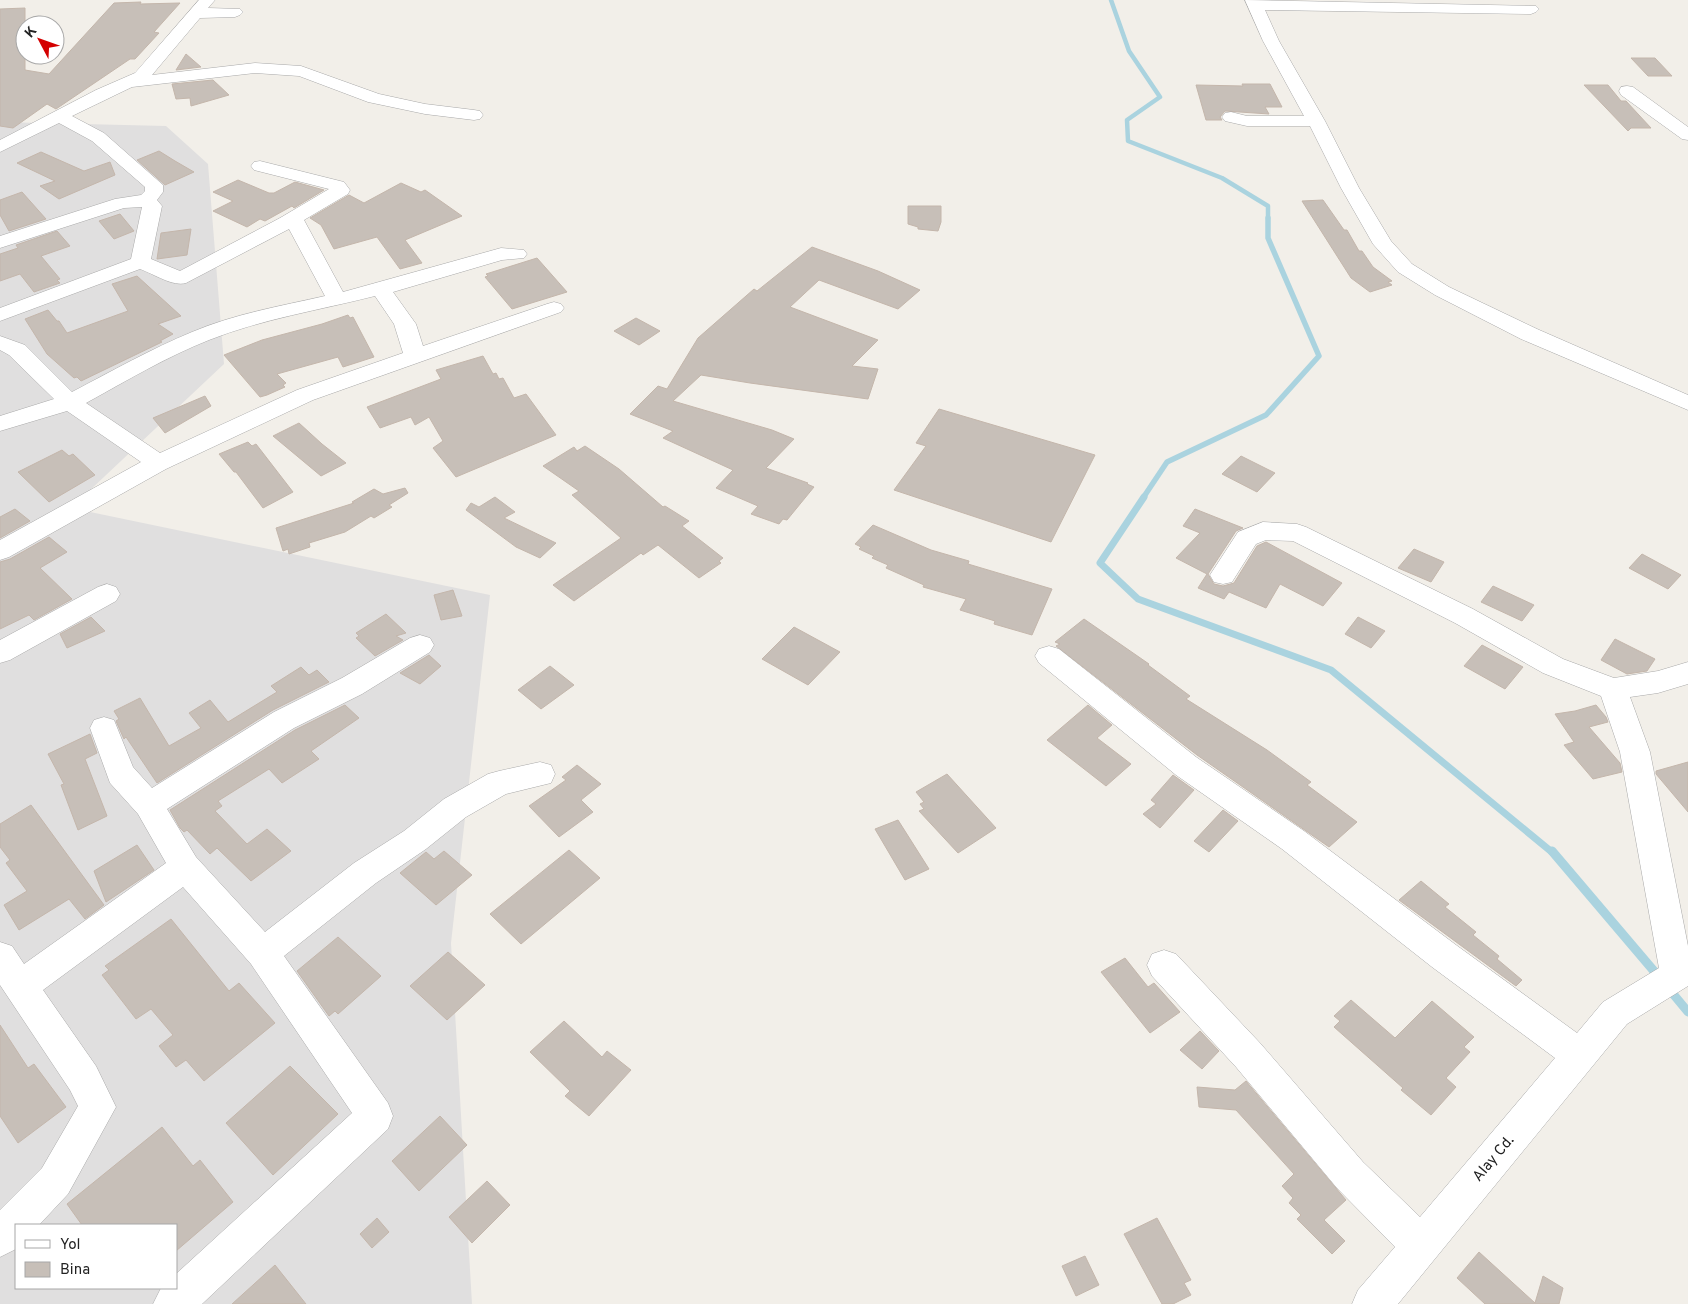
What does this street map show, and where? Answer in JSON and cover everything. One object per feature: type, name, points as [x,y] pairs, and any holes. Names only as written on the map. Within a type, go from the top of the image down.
[{"type":"street","points":[[1531,9],[1254,2],[1271,41],[1316,121],[1350,188],[1383,244],[1405,268],[1442,291],[1529,334],[1688,403]]},
{"type":"street","points":[[0,147],[102,94],[141,77],[202,7],[235,12]]},
{"type":"street","points":[[133,82],[255,68],[301,71],[374,98],[425,109],[474,115]]},
{"type":"street","points":[[1628,91],[1688,135]]},
{"type":"street","points":[[0,242],[122,203],[147,200],[154,192],[154,185],[98,137],[59,116]]},
{"type":"street","points":[[1231,117],[1247,122],[1316,121]]},
{"type":"street","points":[[0,315],[140,262],[166,271],[179,279],[341,190],[337,186],[260,166]]},
{"type":"street","points":[[140,262],[152,206],[147,200]]},
{"type":"street","points":[[293,218],[337,299]]},
{"type":"street","points":[[0,424],[70,402],[155,357],[201,336],[242,322],[380,290],[501,254],[517,254]]},
{"type":"street","points":[[380,290],[405,324],[416,356]]},
{"type":"street","points":[[0,551],[158,463],[305,395],[554,308]]},
{"type":"street","points":[[0,342],[17,350],[70,402],[158,463]]},
{"type":"street","points":[[1223,575],[1247,538],[1263,531],[1297,533],[1464,616],[1552,666],[1613,689],[1658,682],[1688,673]]},
{"type":"street","points":[[0,653],[106,594]]},
{"type":"street","points":[[149,805],[284,720],[352,686],[420,645]]},
{"type":"street","points":[[1049,656],[1186,766],[1292,840],[1444,956],[1580,1056]]},
{"type":"street","points":[[1613,689],[1635,752],[1683,971]]},
{"type":"street","points":[[104,728],[121,774],[149,805],[185,867],[264,953],[375,1116],[173,1304]]},
{"type":"street","points":[[264,953],[365,873],[415,840],[455,808],[498,783],[540,774]]},
{"type":"street","points":[[20,988],[185,867]]},
{"type":"street","points":[[0,957],[83,1078],[98,1108],[55,1181],[0,1238]]},
{"type":"street","points":[[1164,965],[1248,1055],[1350,1175],[1421,1246]]},
{"type":"street","name":"Alay Cd.","points":[[1372,1304],[1615,1013],[1683,971]]},
{"type":"shaded area","points":[[0,122],[166,126],[208,164],[224,364],[71,508],[490,595],[451,943],[472,1304],[0,1304]]},
{"type":"building","points":[[114,3],[180,3],[154,32],[159,33],[135,59],[130,59],[56,109],[47,104],[13,128],[0,126],[0,9],[25,8],[25,15],[15,15],[15,65],[25,65],[25,70],[49,74],[57,65],[65,65],[65,57]]},
{"type":"building","points":[[186,54],[201,67],[176,70]]},
{"type":"building","points":[[1631,58],[1655,58],[1672,76],[1648,76]]},
{"type":"building","points":[[213,80],[229,95],[191,106],[190,98],[176,99],[172,84]]},
{"type":"building","points":[[1242,84],[1270,84],[1282,107],[1265,107],[1269,114],[1225,111],[1220,117],[1222,120],[1206,120],[1196,85],[1243,86]]},
{"type":"building","points":[[1584,85],[1608,85],[1621,101],[1626,101],[1651,128],[1631,128],[1628,131]]},
{"type":"building","points":[[159,151],[194,172],[165,185],[137,160]]},
{"type":"building","points":[[41,152],[84,171],[110,162],[115,175],[59,199],[40,186],[55,181],[17,163]]},
{"type":"building","points":[[238,180],[269,193],[274,193],[295,182],[324,190],[294,208],[292,206],[265,221],[260,219],[247,227],[213,211],[233,201],[213,192]]},
{"type":"building","points":[[401,183],[421,192],[425,190],[462,216],[405,240],[422,263],[400,269],[377,237],[334,249],[321,225],[310,218],[349,195],[364,203]]},
{"type":"building","points":[[22,192],[46,219],[9,231],[0,215],[0,200]]},
{"type":"building","points":[[1323,200],[1344,230],[1347,230],[1359,251],[1362,251],[1373,267],[1392,281],[1388,282],[1392,285],[1370,292],[1351,278],[1302,201]]},
{"type":"building","points":[[908,206],[941,206],[941,222],[938,231],[918,229],[918,227],[908,224]]},
{"type":"building","points":[[120,214],[134,231],[114,239],[99,221]]},
{"type":"building","points":[[191,229],[187,255],[157,259],[161,233]]},
{"type":"building","points":[[57,231],[70,246],[41,256],[60,279],[57,280],[60,283],[34,292],[20,274],[0,281],[0,254],[18,248],[16,245]]},
{"type":"building","points":[[812,247],[878,271],[920,290],[898,309],[819,280],[790,307],[878,340],[852,366],[878,369],[868,399],[701,375],[673,401],[772,430],[794,439],[766,468],[808,483],[814,487],[787,520],[783,519],[779,524],[751,514],[758,506],[716,488],[733,470],[663,438],[673,431],[630,414],[658,386],[667,389],[698,338],[754,289],[757,291]]},
{"type":"building","points":[[537,258],[567,292],[512,309],[485,277],[488,276],[486,274]]},
{"type":"building","points":[[137,276],[181,316],[158,324],[173,334],[160,341],[162,342],[81,381],[77,377],[74,378],[47,354],[25,319],[48,310],[67,333],[128,311],[112,284]]},
{"type":"building","points":[[348,315],[350,318],[353,317],[374,357],[343,367],[338,357],[277,374],[286,383],[283,385],[285,387],[267,395],[260,397],[224,355],[262,340]]},
{"type":"building","points":[[636,318],[660,331],[639,345],[614,331]]},
{"type":"building","points":[[483,356],[493,374],[496,373],[499,379],[503,378],[514,398],[526,394],[556,435],[456,477],[433,448],[443,441],[429,417],[415,425],[411,417],[380,428],[367,407],[441,379],[436,370]]},
{"type":"building","points":[[205,396],[211,406],[165,433],[153,418]]},
{"type":"building","points":[[939,409],[1095,455],[1051,542],[894,490],[926,446],[916,443]]},
{"type":"building","points":[[299,423],[346,463],[321,476],[273,436]]},
{"type":"building","points":[[248,442],[252,446],[256,444],[293,492],[263,508],[236,472],[219,454]]},
{"type":"building","points":[[585,446],[619,469],[663,507],[665,506],[689,521],[682,526],[723,558],[719,561],[721,563],[699,578],[658,545],[643,555],[641,553],[574,601],[553,585],[621,538],[572,495],[579,491],[543,466],[574,447],[577,451]]},
{"type":"building","points":[[62,450],[69,456],[73,454],[95,475],[49,502],[18,472]]},
{"type":"building","points":[[1241,456],[1275,473],[1257,492],[1222,474]]},
{"type":"building","points":[[405,488],[408,493],[389,505],[392,507],[374,518],[371,516],[345,532],[309,543],[310,547],[289,554],[288,549],[283,551],[276,528],[354,503],[352,502],[374,489],[383,494]]},
{"type":"building","points":[[495,497],[515,512],[504,518],[556,543],[540,558],[516,547],[466,510],[471,503],[479,507]]},
{"type":"building","points":[[15,509],[30,521],[0,538],[0,517]]},
{"type":"building","points":[[1195,509],[1243,528],[1236,531],[1208,574],[1214,584],[1223,586],[1234,583],[1257,546],[1266,542],[1342,583],[1323,606],[1280,584],[1266,608],[1229,592],[1224,599],[1198,588],[1207,574],[1176,558],[1200,533],[1183,526]]},
{"type":"building","points":[[873,525],[931,550],[969,561],[968,564],[1052,589],[1032,635],[994,624],[995,621],[960,610],[966,599],[923,587],[924,585],[886,568],[888,565],[872,558],[874,556],[859,549],[861,547],[855,544]]},
{"type":"building","points":[[49,537],[67,552],[40,568],[72,599],[34,620],[29,615],[0,629],[0,562],[10,559]]},
{"type":"building","points":[[1414,549],[1444,562],[1431,582],[1398,568]]},
{"type":"building","points":[[1642,554],[1681,575],[1668,589],[1629,568]]},
{"type":"building","points":[[1493,586],[1534,605],[1522,621],[1481,602]]},
{"type":"building","points":[[453,590],[462,616],[441,620],[434,595]]},
{"type":"building","points":[[386,614],[406,633],[396,636],[403,640],[375,656],[356,638],[359,636],[356,633]]},
{"type":"building","points":[[91,617],[105,631],[67,648],[60,634]]},
{"type":"building","points":[[1358,617],[1385,631],[1371,648],[1345,634]]},
{"type":"building","points":[[1084,619],[1149,664],[1190,696],[1186,699],[1267,750],[1311,782],[1307,785],[1357,822],[1329,847],[1197,755],[1056,646],[1060,644],[1055,642]]},
{"type":"building","points":[[794,627],[840,652],[808,685],[762,659]]},
{"type":"building","points":[[1615,639],[1655,659],[1647,671],[1627,674],[1601,660]]},
{"type":"building","points":[[1482,645],[1523,667],[1505,689],[1464,666]]},
{"type":"building","points":[[429,655],[441,666],[420,684],[400,673]]},
{"type":"building","points":[[550,666],[574,685],[541,709],[518,690]]},
{"type":"building","points":[[301,667],[309,675],[317,670],[329,682],[273,710],[157,783],[126,737],[124,739],[116,721],[119,719],[114,711],[140,698],[169,746],[201,728],[189,713],[210,700],[228,722],[277,692],[271,686]]},
{"type":"building","points":[[345,705],[359,718],[311,751],[319,759],[282,783],[269,769],[218,801],[222,806],[215,811],[247,844],[267,829],[291,851],[251,881],[217,848],[210,854],[187,830],[184,832],[180,828],[170,810],[295,730]]},
{"type":"building","points":[[1088,705],[1112,725],[1097,738],[1131,764],[1106,786],[1047,740]]},
{"type":"building","points":[[1596,705],[1608,722],[1589,727],[1620,763],[1622,772],[1593,779],[1564,745],[1574,742],[1555,714]]},
{"type":"building","points":[[90,734],[97,753],[85,759],[107,816],[78,830],[61,785],[64,784],[48,754]]},
{"type":"building","points":[[1688,762],[1688,812],[1656,774],[1656,771]]},
{"type":"building","points":[[577,765],[601,784],[581,800],[593,812],[559,837],[529,806],[566,780],[562,777]]},
{"type":"building","points":[[947,774],[996,828],[958,853],[919,811],[924,809],[920,804],[924,802],[916,792]]},
{"type":"building","points":[[1173,775],[1194,790],[1160,828],[1143,814],[1156,804],[1151,800]]},
{"type":"building","points":[[31,805],[104,905],[85,919],[69,899],[19,930],[4,905],[27,891],[6,863],[10,860],[0,847],[0,824]]},
{"type":"building","points":[[1223,810],[1238,821],[1209,852],[1194,841]]},
{"type":"building","points":[[898,820],[929,869],[905,880],[875,829]]},
{"type":"building","points":[[137,845],[154,870],[106,902],[94,871]]},
{"type":"building","points":[[569,850],[600,878],[521,944],[490,914]]},
{"type":"building","points":[[444,851],[472,875],[436,905],[400,873],[426,852],[434,859]]},
{"type":"building","points":[[1421,881],[1449,904],[1445,907],[1476,932],[1473,935],[1499,956],[1497,959],[1522,980],[1516,986],[1399,900]]},
{"type":"building","points":[[171,919],[229,991],[239,983],[275,1023],[204,1081],[186,1060],[176,1067],[159,1046],[173,1035],[151,1009],[136,1019],[102,975],[109,970],[105,966]]},
{"type":"building","points":[[338,937],[381,976],[338,1014],[335,1011],[329,1016],[297,971]]},
{"type":"building","points":[[448,952],[485,985],[447,1020],[410,986]]},
{"type":"building","points":[[1125,958],[1148,987],[1154,983],[1180,1012],[1150,1033],[1101,972]]},
{"type":"building","points":[[1351,1000],[1395,1038],[1432,1001],[1474,1037],[1464,1047],[1470,1052],[1446,1078],[1456,1087],[1431,1115],[1401,1090],[1403,1088],[1334,1027],[1340,1021],[1334,1016]]},
{"type":"building","points":[[564,1021],[602,1057],[607,1051],[631,1070],[589,1116],[565,1096],[570,1091],[530,1052]]},
{"type":"building","points":[[0,1025],[28,1068],[34,1064],[66,1107],[18,1143],[0,1116]]},
{"type":"building","points":[[1200,1031],[1219,1051],[1202,1069],[1180,1050]]},
{"type":"building","points":[[290,1066],[338,1114],[273,1175],[226,1123]]},
{"type":"building","points":[[1246,1081],[1346,1200],[1324,1220],[1345,1241],[1332,1254],[1297,1219],[1301,1215],[1289,1203],[1293,1198],[1282,1186],[1294,1174],[1236,1110],[1199,1107],[1197,1087],[1235,1090]]},
{"type":"building","points":[[440,1116],[467,1145],[419,1191],[392,1161]]},
{"type":"building","points":[[162,1127],[193,1166],[200,1160],[233,1202],[178,1249],[178,1224],[81,1224],[67,1204]]},
{"type":"building","points":[[487,1181],[510,1205],[472,1243],[449,1217]]},
{"type":"building","points":[[377,1218],[389,1232],[372,1248],[360,1234]]},
{"type":"building","points":[[1157,1218],[1191,1280],[1184,1283],[1191,1295],[1173,1304],[1162,1304],[1124,1234]]},
{"type":"building","points":[[1479,1252],[1535,1303],[1543,1276],[1563,1288],[1559,1304],[1485,1304],[1457,1278]]},
{"type":"building","points":[[1085,1256],[1099,1285],[1076,1296],[1062,1266]]},
{"type":"building","points":[[275,1265],[306,1304],[232,1304]]},
{"type":"waterway","points":[[1111,0],[1129,51],[1160,97],[1127,120],[1128,141],[1222,178],[1268,206],[1268,238],[1319,356],[1266,415],[1167,462],[1143,498]]},
{"type":"waterway","points":[[1144,497],[1100,563],[1138,599],[1331,670],[1553,853]]},
{"type":"waterway","points":[[1552,851],[1659,977]]},
{"type":"waterway","points":[[1669,989],[1688,1012]]}]
